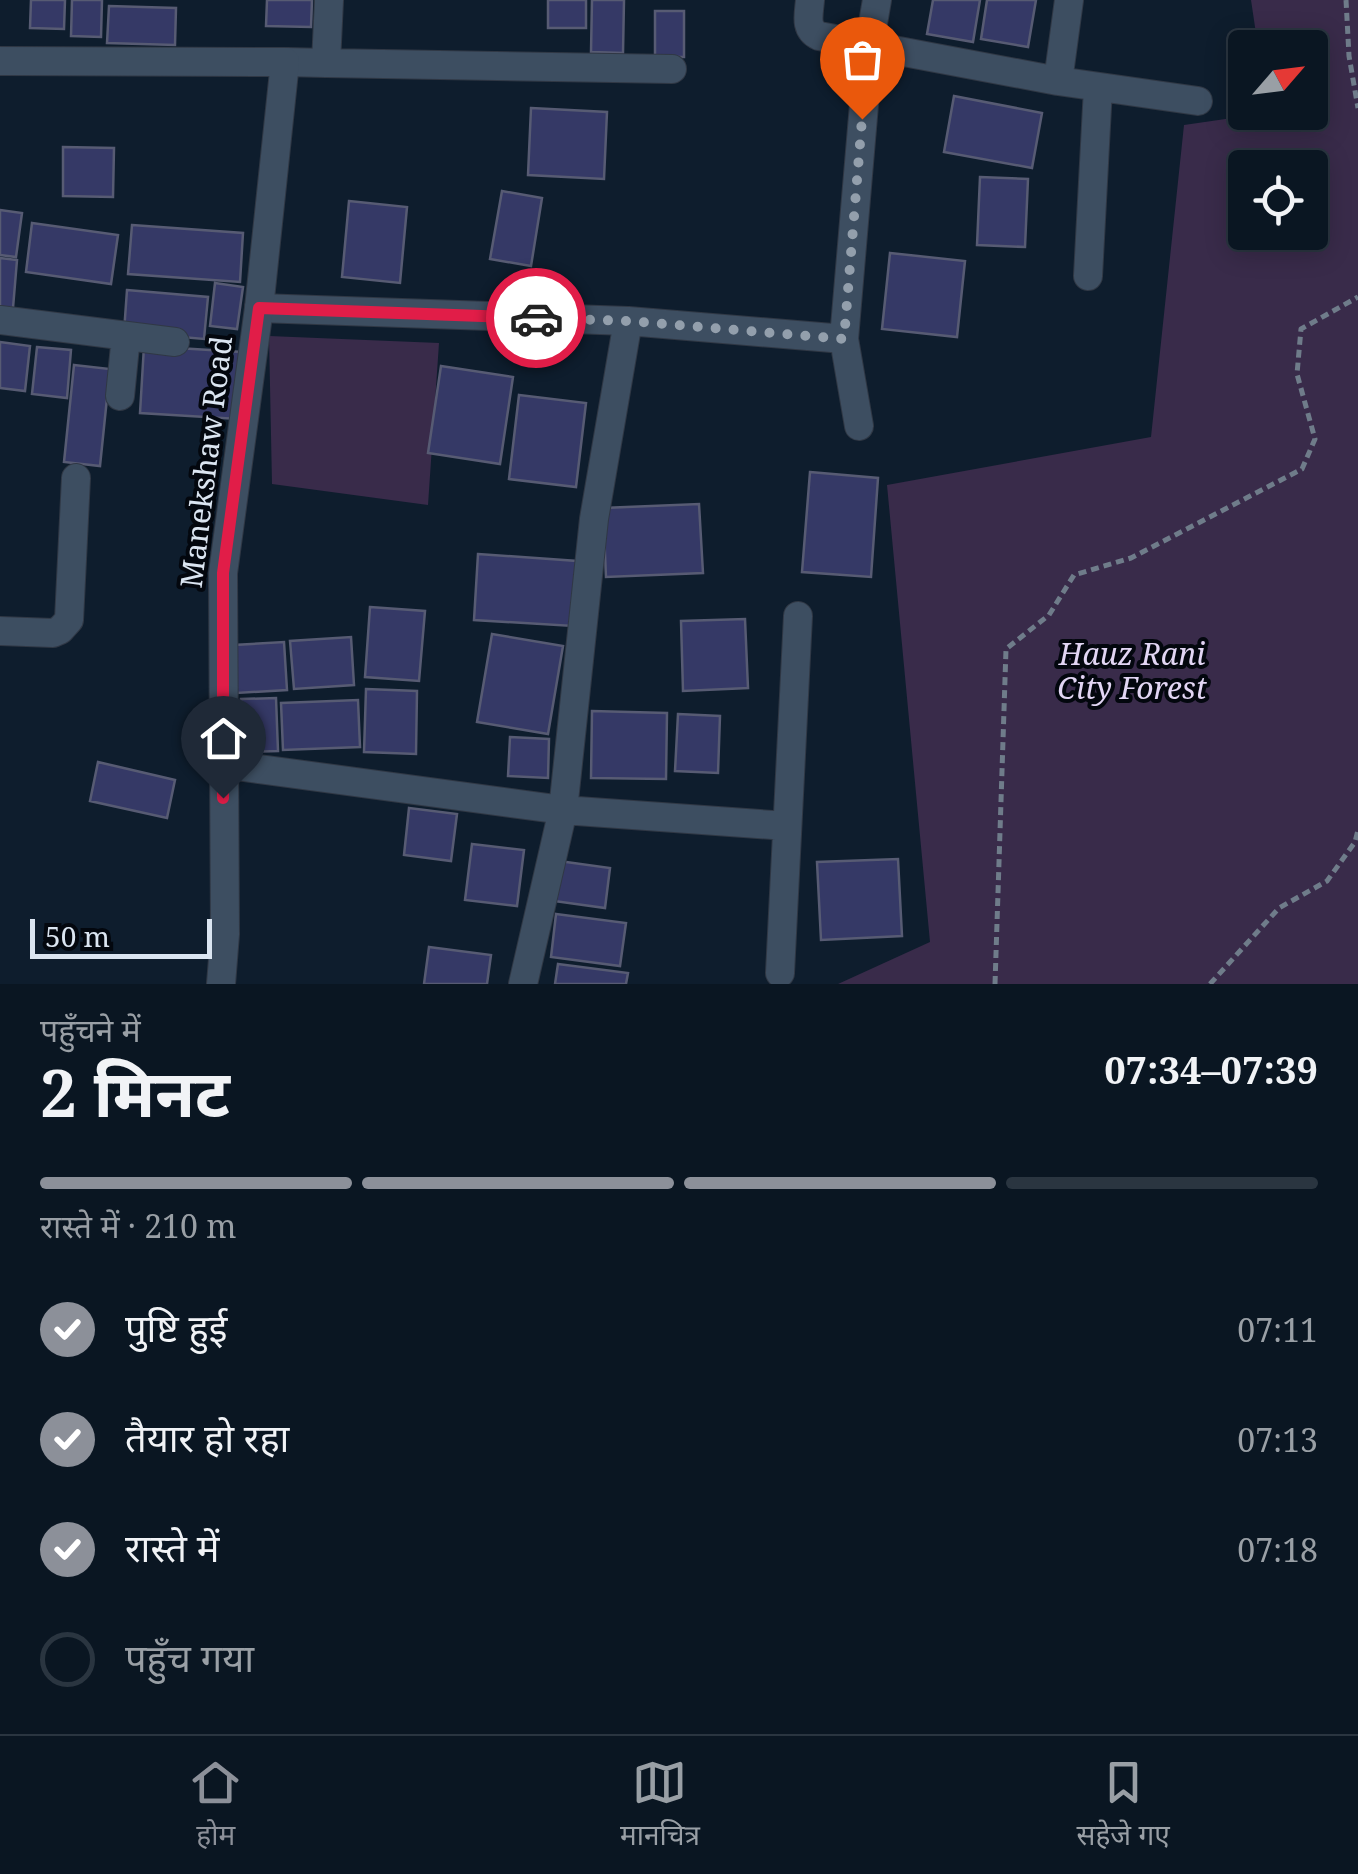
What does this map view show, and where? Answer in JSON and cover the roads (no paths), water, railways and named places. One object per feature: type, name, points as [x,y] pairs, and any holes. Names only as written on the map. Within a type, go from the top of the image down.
[{"type":"street","points":[[326,63],[329,0]]},
{"type":"street","points":[[810,0],[808,25],[812,33],[1058,81],[1198,101]]},
{"type":"street","points":[[860,426],[844,339],[868,46],[877,0]]},
{"type":"street","points":[[1058,81],[1069,0]]},
{"type":"street","points":[[0,61],[672,69]]},
{"type":"street","name":"Manekshaw Road","points":[[221,984],[225,934],[223,573],[259,308],[286,62]]},
{"type":"street","points":[[1088,276],[1098,88]]},
{"type":"street","points":[[259,308],[628,321],[844,339]]},
{"type":"street","points":[[0,320],[176,342]]},
{"type":"street","points":[[523,984],[563,810],[594,519],[628,321]]},
{"type":"street","points":[[120,396],[126,336]]},
{"type":"street","points":[[0,631],[53,633],[69,620],[76,478]]},
{"type":"street","points":[[780,973],[798,616]]},
{"type":"street","points":[[222,764],[563,810],[787,826]]},
{"type":"park label","name":"Hauz Rani City Forest","points":[[1132,672]]}]
